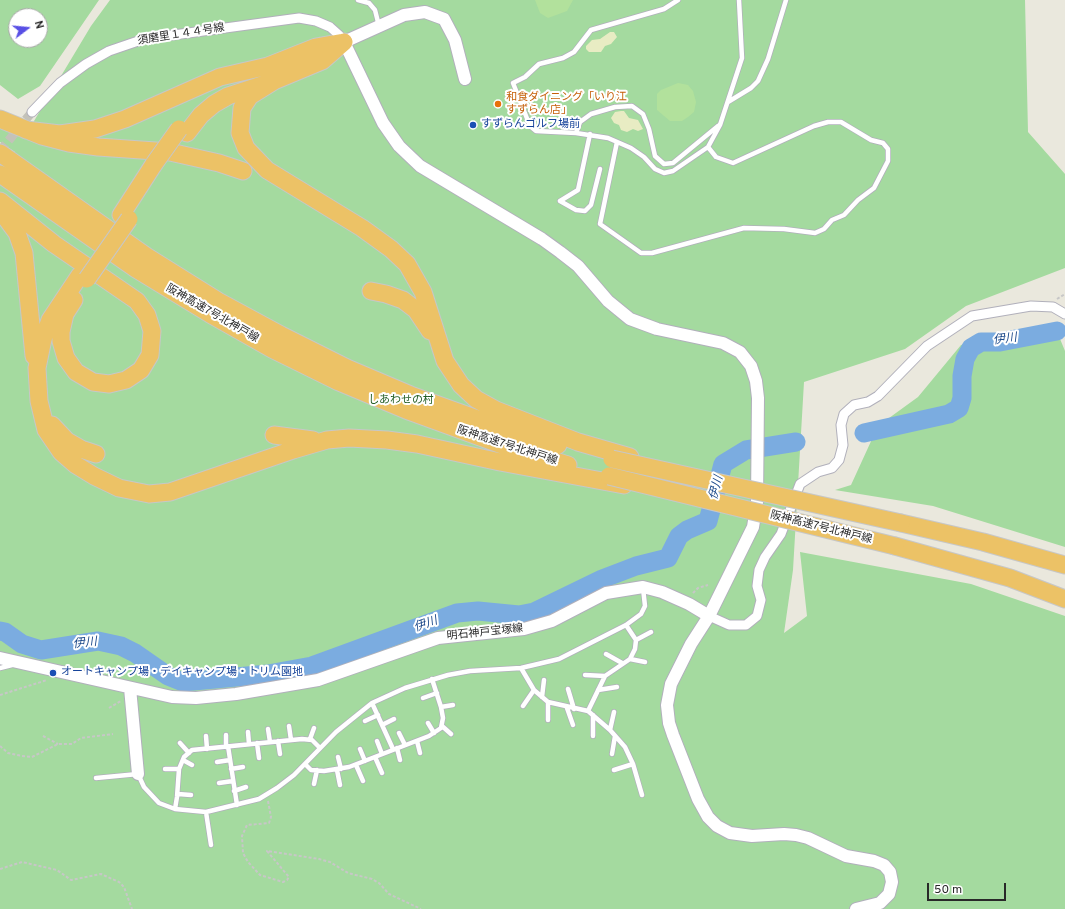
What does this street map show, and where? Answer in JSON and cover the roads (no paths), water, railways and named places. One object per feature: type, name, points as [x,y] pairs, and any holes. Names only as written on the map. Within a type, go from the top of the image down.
[{"type":"highway","points":[[26,130],[60,134],[95,129],[125,120],[211,81],[271,73],[322,62],[344,42]]},
{"type":"highway","points":[[96,454],[74,445],[55,430],[43,410],[37,389],[38,357],[46,329],[55,311],[84,277],[183,131],[214,104],[271,73]]},
{"type":"highway","points":[[271,73],[250,96],[242,108],[240,133],[246,148],[267,170],[362,228],[400,257],[413,272],[423,292],[438,343],[449,369],[461,385],[476,399],[496,410],[516,418],[611,468]]},
{"type":"highway","points":[[0,119],[54,140],[83,145],[177,153],[219,163],[243,171]]},
{"type":"highway","name":"阪神高速7号北神戸線","points":[[0,154],[104,228],[186,281],[251,319],[305,348],[378,381],[452,411],[514,432],[688,496],[895,546],[1010,578],[1065,599]]},
{"type":"highway","name":"阪神高速7号北神戸線","points":[[0,174],[136,269],[242,333],[302,364],[372,396],[473,436],[562,463],[611,468],[738,487],[983,542],[1065,565]]},
{"type":"highway","points":[[0,201],[54,244],[130,295],[144,311],[152,331],[150,355],[141,370],[130,378],[118,383],[102,384],[83,377],[70,366],[63,350],[61,332],[65,314],[84,277]]},
{"type":"highway","points":[[0,209],[17,233],[24,253],[37,389],[46,430],[61,452],[76,465],[94,476],[119,488],[139,493],[159,494],[179,490],[280,454],[327,440]]},
{"type":"highway","points":[[371,291],[395,296],[410,305],[422,318],[438,343]]},
{"type":"highway","points":[[274,435],[303,440],[359,438],[611,468]]},
{"type":"street","points":[[465,79],[455,40],[444,19],[425,12],[404,15],[344,42],[383,123],[399,146],[420,166],[542,239],[560,252],[578,266],[608,301],[630,319],[657,329],[723,343],[740,352],[751,366],[756,381],[758,433],[757,502],[753,527],[709,616],[691,644],[671,684],[667,705],[669,723],[698,799],[708,817],[717,826],[730,833],[752,836],[784,834],[796,835],[808,838],[846,856],[874,861],[884,865],[890,872],[892,882],[889,894],[880,903],[856,909]]},
{"type":"street","name":"須磨里１４４号線","points":[[32,112],[60,83],[86,64],[109,51],[144,39],[299,18],[316,21],[330,27],[344,42]]},
{"type":"street","points":[[709,616],[729,625],[746,625],[758,616],[761,600],[757,586],[759,570],[765,557],[781,534],[800,484],[818,472],[832,468],[839,460],[843,445],[841,425],[844,414],[854,405],[868,402],[878,396],[927,346],[972,316],[1031,306],[1053,307],[1065,314]]},
{"type":"street","name":"明石神戸宝塚線","points":[[0,658],[172,698],[196,698],[236,694],[318,680],[438,638],[524,629],[552,621],[606,593],[643,587],[662,592],[689,604],[709,616]]},
{"type":"street","points":[[130,688],[138,774]]},
{"type":"lane","points":[[358,0],[369,3],[375,10],[379,26]]},
{"type":"lane","points":[[678,0],[664,9],[591,30],[574,52],[563,58],[539,64],[525,77],[514,83],[530,126],[536,131],[576,132],[590,134],[617,142],[631,148],[644,157],[655,169],[664,173],[672,171],[708,147],[720,125],[742,58],[739,0]]},
{"type":"lane","points":[[728,102],[751,88],[758,81],[768,59],[786,0]]},
{"type":"lane","points":[[576,132],[580,122],[592,114],[615,107],[632,106],[643,114],[649,129],[655,156],[664,164],[673,163],[720,125]]},
{"type":"lane","points":[[617,142],[600,224],[641,253],[652,253],[744,228],[820,231],[824,229],[832,220],[844,215],[858,200],[874,188],[888,161],[888,149],[883,143],[871,140],[841,122],[828,122],[814,126],[733,163],[716,157],[708,147]]},
{"type":"lane","points":[[590,134],[578,190],[560,201],[576,210],[585,211],[591,205],[600,169]]},
{"type":"lane","points":[[96,778],[138,774],[144,787],[159,803],[175,809],[206,812],[260,799],[283,784],[350,719],[372,703],[405,688],[470,671],[521,668],[559,659],[626,625],[641,614],[645,606],[643,587]]},
{"type":"lane","points":[[588,711],[605,676],[630,659],[635,649],[636,640],[626,625]]},
{"type":"lane","points":[[636,640],[651,632]]},
{"type":"lane","points":[[606,654],[622,663]]},
{"type":"lane","points":[[630,659],[645,662]]},
{"type":"lane","points":[[0,668],[21,662]]},
{"type":"lane","points":[[521,668],[534,690],[548,702],[567,708],[588,711],[610,730],[625,747],[633,764],[642,794]]},
{"type":"lane","points":[[585,675],[605,676]]},
{"type":"lane","points":[[305,764],[311,770],[339,770],[434,734],[442,726],[441,707],[432,680]]},
{"type":"lane","points":[[542,697],[544,680]]},
{"type":"lane","points":[[598,690],[617,688]]},
{"type":"lane","points":[[568,689],[574,709]]},
{"type":"lane","points":[[523,706],[534,690]]},
{"type":"lane","points":[[423,698],[437,693]]},
{"type":"lane","points":[[548,702],[548,720]]},
{"type":"lane","points":[[372,703],[400,760]]},
{"type":"lane","points":[[441,707],[453,705]]},
{"type":"lane","points":[[567,708],[573,725]]},
{"type":"lane","points":[[610,730],[614,712]]},
{"type":"lane","points":[[365,721],[378,715]]},
{"type":"lane","points":[[593,715],[593,736]]},
{"type":"lane","points":[[382,724],[394,719]]},
{"type":"lane","points":[[428,723],[434,734]]},
{"type":"lane","points":[[289,726],[291,740]]},
{"type":"lane","points":[[442,726],[451,734]]},
{"type":"lane","points":[[310,739],[314,728]]},
{"type":"lane","points":[[268,729],[270,742]]},
{"type":"lane","points":[[248,732],[248,744]]},
{"type":"lane","points":[[400,733],[405,745]]},
{"type":"lane","points":[[226,735],[237,805]]},
{"type":"lane","points":[[206,736],[207,749]]},
{"type":"lane","points":[[612,754],[615,736]]},
{"type":"lane","points":[[175,809],[178,794],[179,769],[183,760],[192,750],[310,739],[320,748]]},
{"type":"lane","points":[[278,741],[280,754]]},
{"type":"lane","points":[[417,741],[420,753]]},
{"type":"lane","points":[[377,742],[382,754]]},
{"type":"lane","points":[[180,743],[189,753]]},
{"type":"lane","points":[[257,743],[260,758]]},
{"type":"lane","points":[[360,749],[365,761]]},
{"type":"lane","points":[[338,757],[340,785]]},
{"type":"lane","points":[[375,757],[382,773]]},
{"type":"lane","points":[[183,760],[192,765]]},
{"type":"lane","points":[[217,762],[230,760]]},
{"type":"lane","points":[[356,764],[363,781]]},
{"type":"lane","points":[[614,770],[633,764]]},
{"type":"lane","points":[[231,769],[243,767]]},
{"type":"lane","points":[[165,769],[179,769]]},
{"type":"lane","points":[[314,784],[317,770]]},
{"type":"lane","points":[[219,783],[233,781]]},
{"type":"lane","points":[[234,791],[246,788]]},
{"type":"lane","points":[[178,794],[191,795]]},
{"type":"lane","points":[[206,812],[211,845]]},
{"type":"waterway","name":"伊川","points":[[864,433],[949,414],[959,408],[962,398],[962,376],[965,359],[971,348],[981,342],[1000,342],[1057,331]]},
{"type":"waterway","name":"伊川","points":[[0,631],[5,632],[22,644],[41,650],[98,641],[121,646],[135,653],[168,676],[183,682],[268,674],[312,666],[457,613],[478,611],[519,615],[534,612],[602,579],[636,566],[668,558],[679,536],[687,530],[708,521],[723,464],[746,450],[796,442]]},
{"type":"tunnel","points":[[0,151],[32,112]]},
{"type":"place","name":"和食ダイニング「いり江 すずらん店」","points":[[498,104]]},
{"type":"place","name":"すずらんゴルフ場前","points":[[473,125]]},
{"type":"place","name":"オートキャンプ場・デイキャンプ場・トリム園地","points":[[53,673]]},
{"type":"park label","name":"しあわせの村","points":[[401,401]]}]
